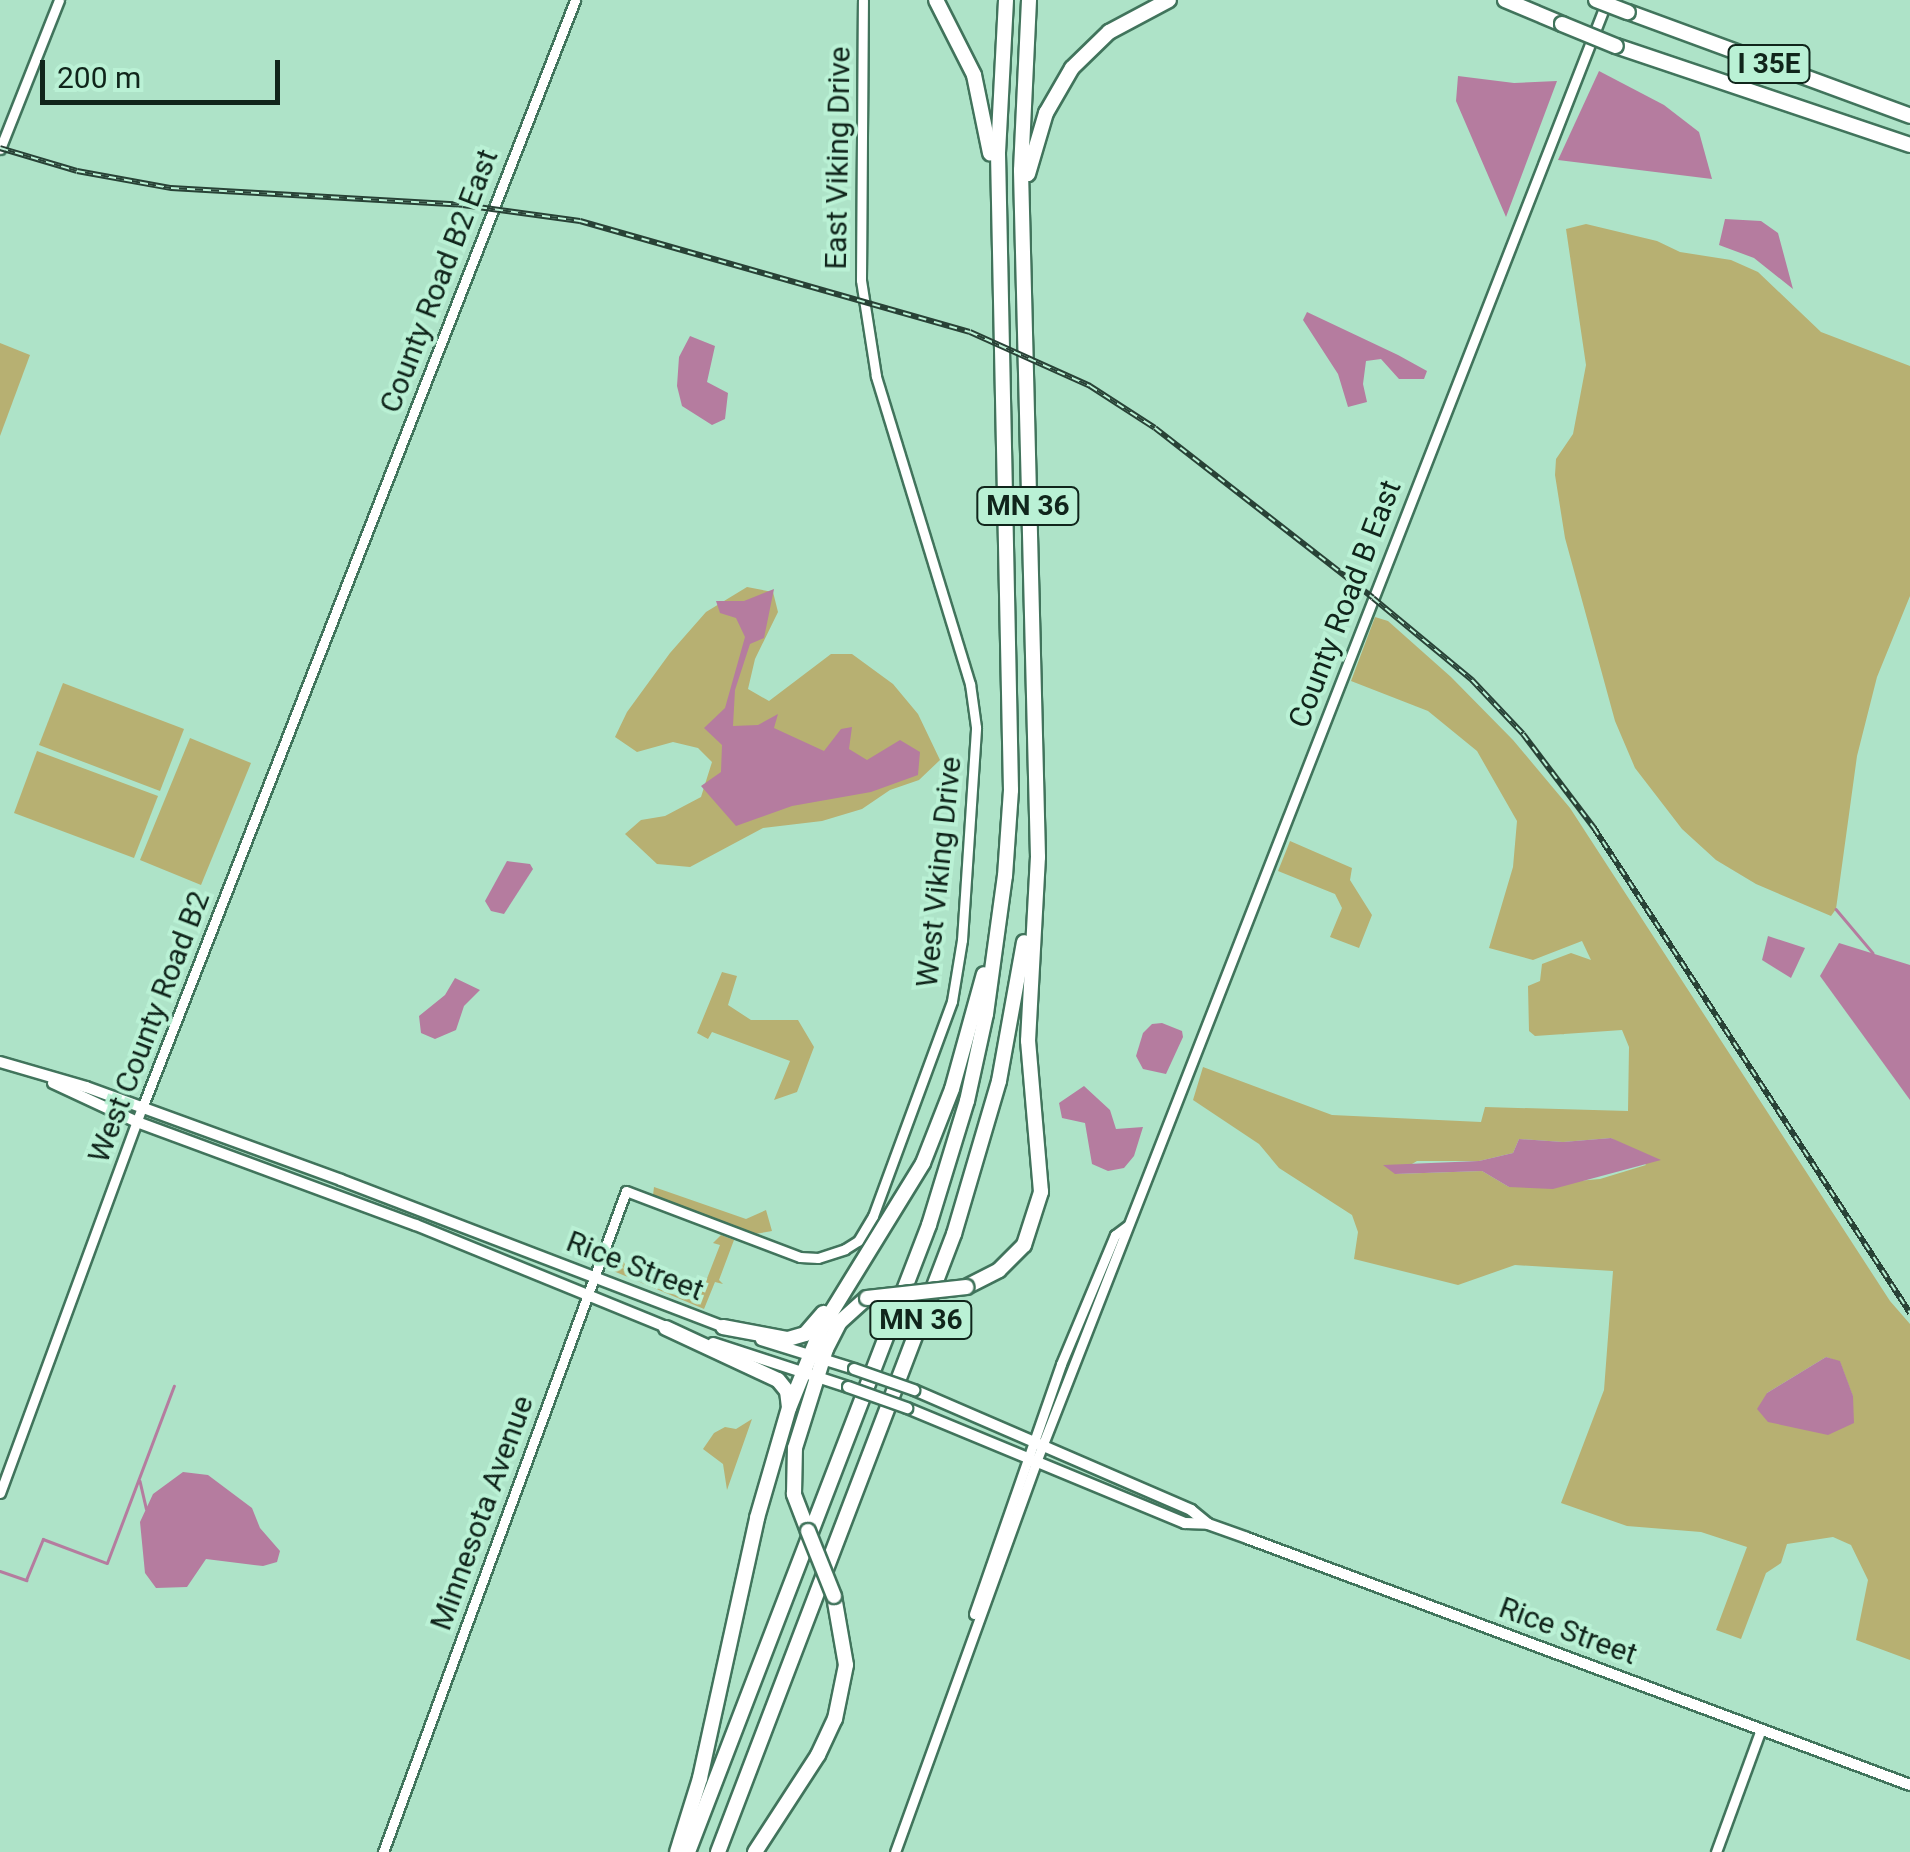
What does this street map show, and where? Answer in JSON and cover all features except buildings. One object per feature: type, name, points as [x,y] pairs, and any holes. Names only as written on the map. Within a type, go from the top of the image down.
[{"type":"highway","points":[[936,0],[966,53],[980,97],[1000,254]]},
{"type":"highway","name":"MN 36","points":[[688,1852],[938,1197],[982,1034],[1004,890],[1012,747],[998,106],[1006,0]]},
{"type":"highway","name":"MN 36","points":[[718,1852],[954,1234],[980,1152],[1006,1044],[1025,936],[1034,767],[1022,97],[1030,0]]},
{"type":"highway","points":[[1023,244],[1033,150],[1060,84],[1110,32],[1169,0]]},
{"type":"highway","name":"I 35E","points":[[1505,0],[1616,46],[1910,145]]},
{"type":"highway","name":"I 35E","points":[[1596,0],[1910,116]]},
{"type":"highway","points":[[815,1356],[840,1322],[867,1298],[966,1286],[999,1270],[1024,1245],[1041,1192],[1028,1041],[1038,857],[1034,767]]},
{"type":"highway","points":[[723,1328],[788,1339],[805,1334],[855,1274],[913,1185],[942,1119],[1004,890]]},
{"type":"highway","points":[[677,1852],[700,1778],[757,1518],[789,1408],[855,1274]]},
{"type":"highway","points":[[666,1328],[778,1380],[787,1391],[789,1408]]},
{"type":"highway","points":[[755,1852],[818,1755],[835,1719],[846,1666],[834,1596],[794,1494],[795,1448],[808,1374]]},
{"type":"main road","name":"Rice Street","points":[[0,1062],[142,1108],[376,1193],[723,1328],[914,1390],[1190,1510],[1208,1524],[1910,1785]]},
{"type":"main road","name":"Rice Street","points":[[34,1074],[137,1122],[387,1214],[666,1328],[907,1408],[1185,1523],[1208,1524]]},
{"type":"street","points":[[0,149],[5,123],[59,0]]},
{"type":"street","name":"County Road B2 East","points":[[350,581],[575,0]]},
{"type":"street","name":"East Viking Drive","points":[[863,0],[861,280],[876,376]]},
{"type":"street","name":"County Road B East","points":[[1031,1460],[1044,1444],[1607,0]]},
{"type":"street","name":"West Viking Drive","points":[[626,1192],[800,1258],[818,1258],[845,1249],[858,1241],[874,1216],[945,1029],[962,940],[976,762],[974,706],[876,376]]},
{"type":"street","name":"West County Road B2","points":[[0,1493],[142,1108],[350,581]]},
{"type":"street","name":"Minnesota Avenue","points":[[382,1852],[626,1192]]},
{"type":"street","name":"County Road B East","points":[[1031,1460],[1032,1439],[1115,1235],[1128,1226]]},
{"type":"street","points":[[894,1852],[964,1655],[982,1580],[1031,1460]]},
{"type":"street","points":[[1716,1852],[1761,1730]]},
{"type":"shaded area","points":[[1599,71],[1664,105],[1699,132],[1712,179],[1558,160]]},
{"type":"shaded area","points":[[1458,76],[1514,83],[1557,81],[1506,217],[1456,101]]},
{"type":"shaded area","points":[[1725,219],[1761,221],[1778,233],[1793,289],[1754,258],[1719,245]]},
{"type":"shaded area","points":[[1586,224],[1657,241],[1680,252],[1731,260],[1758,272],[1821,332],[1910,366],[1910,596],[1877,677],[1857,756],[1836,909],[1831,916],[1756,884],[1716,860],[1682,829],[1635,768],[1615,721],[1565,538],[1555,475],[1556,459],[1573,434],[1586,365],[1566,229]]},
{"type":"shaded area","points":[[1307,312],[1427,371],[1424,379],[1399,379],[1381,359],[1366,361],[1363,384],[1367,402],[1348,407],[1338,374],[1303,320]]},
{"type":"shaded area","points":[[690,336],[715,346],[707,382],[728,393],[725,419],[712,425],[682,406],[677,386],[679,357]]},
{"type":"shaded area","points":[[0,343],[30,355],[0,436]]},
{"type":"shaded area","points":[[747,587],[773,592],[778,612],[755,659],[748,689],[769,701],[831,654],[852,654],[893,684],[918,714],[940,760],[919,780],[890,790],[862,809],[822,821],[763,828],[690,867],[657,864],[625,834],[641,820],[665,816],[701,797],[712,762],[698,748],[673,742],[637,752],[615,737],[627,712],[706,612]]},
{"type":"shaded area","points":[[774,589],[764,638],[750,644],[735,690],[733,726],[758,725],[778,714],[774,728],[824,751],[841,729],[852,727],[849,749],[867,760],[900,740],[920,752],[918,775],[871,792],[792,806],[736,826],[701,786],[721,772],[722,745],[704,728],[725,708],[745,637],[736,618],[720,613],[716,601],[744,601]]},
{"type":"shaded area","points":[[1375,617],[1388,621],[1513,740],[1570,808],[1890,1301],[1910,1324],[1910,1660],[1856,1640],[1868,1580],[1851,1545],[1833,1537],[1787,1544],[1781,1563],[1766,1573],[1741,1639],[1716,1630],[1747,1547],[1701,1532],[1627,1526],[1561,1503],[1604,1390],[1613,1271],[1515,1265],[1458,1285],[1354,1259],[1358,1232],[1352,1215],[1279,1168],[1259,1144],[1193,1100],[1203,1067],[1332,1115],[1481,1122],[1485,1107],[1628,1111],[1629,1047],[1622,1030],[1535,1036],[1529,1031],[1528,986],[1540,981],[1542,964],[1571,953],[1591,960],[1582,941],[1533,960],[1489,948],[1513,867],[1517,821],[1477,751],[1428,711],[1351,681]],"holes":[[[1611,1138],[1634,1151],[1646,1165],[1600,1179],[1509,1187],[1482,1171],[1395,1174],[1417,1161],[1479,1161],[1513,1153],[1519,1139],[1563,1142]],[[1826,1357],[1840,1362],[1853,1397],[1767,1393]]]},
{"type":"shaded area","points":[[63,683],[184,729],[160,791],[39,745]]},
{"type":"shaded area","points":[[190,738],[251,763],[201,885],[140,860]]},
{"type":"shaded area","points":[[37,751],[158,796],[134,858],[14,813]]},
{"type":"shaded area","points":[[1290,841],[1352,868],[1350,880],[1372,915],[1359,948],[1330,937],[1342,908],[1335,894],[1278,871]]},
{"type":"shaded area","points":[[507,861],[530,864],[533,869],[504,914],[491,911],[485,901]]},
{"type":"shaded area","points":[[1768,936],[1805,948],[1791,978],[1762,960]]},
{"type":"shaded area","points":[[1839,943],[1910,965],[1910,1100],[1820,976]]},
{"type":"shaded area","points":[[722,972],[737,976],[728,1005],[751,1020],[798,1020],[814,1047],[797,1092],[774,1100],[790,1061],[712,1032],[708,1039],[697,1033]]},
{"type":"shaded area","points":[[455,978],[480,990],[464,1006],[456,1030],[435,1039],[421,1033],[419,1016],[445,995]]},
{"type":"shaded area","points":[[1162,1023],[1182,1031],[1183,1037],[1166,1074],[1143,1069],[1136,1056],[1143,1033],[1152,1024]]},
{"type":"shaded area","points":[[1084,1086],[1110,1110],[1116,1129],[1143,1127],[1134,1156],[1124,1168],[1108,1171],[1092,1164],[1085,1123],[1062,1118],[1059,1103]]},
{"type":"shaded area","points":[[1611,1138],[1661,1160],[1553,1189],[1509,1187],[1482,1171],[1395,1174],[1383,1165],[1479,1161],[1513,1153],[1519,1139],[1563,1142]]},
{"type":"shaded area","points":[[654,1187],[746,1219],[766,1210],[772,1231],[755,1234],[653,1195]]},
{"type":"shaded area","points":[[721,1235],[734,1240],[719,1280],[723,1284],[715,1282],[704,1309],[636,1280],[686,1299],[699,1299],[720,1245],[713,1243]]},
{"type":"shaded area","points":[[619,1252],[632,1279],[611,1270],[614,1254]]},
{"type":"shaded area","points":[[1826,1357],[1840,1361],[1853,1396],[1854,1423],[1828,1435],[1768,1422],[1757,1409],[1767,1393]]},
{"type":"shaded area","points":[[752,1419],[727,1490],[723,1464],[703,1449],[714,1433],[725,1427],[736,1429]]},
{"type":"shaded area","points":[[183,1472],[208,1475],[252,1508],[260,1528],[280,1551],[277,1562],[263,1566],[206,1559],[187,1587],[156,1588],[145,1573],[140,1522],[153,1494]]},
{"type":"waterway","points":[[1836,909],[1873,953]]},
{"type":"waterway","points":[[0,1571],[26,1580],[43,1539],[107,1563],[174,1386]]},
{"type":"waterway","points":[[140,1481],[146,1508]]},
{"type":"railway","points":[[0,148],[77,171],[171,188],[463,205],[580,221],[970,332],[1090,386],[1155,428],[1373,598],[1472,680],[1523,734],[1594,828],[1910,1313]]}]
